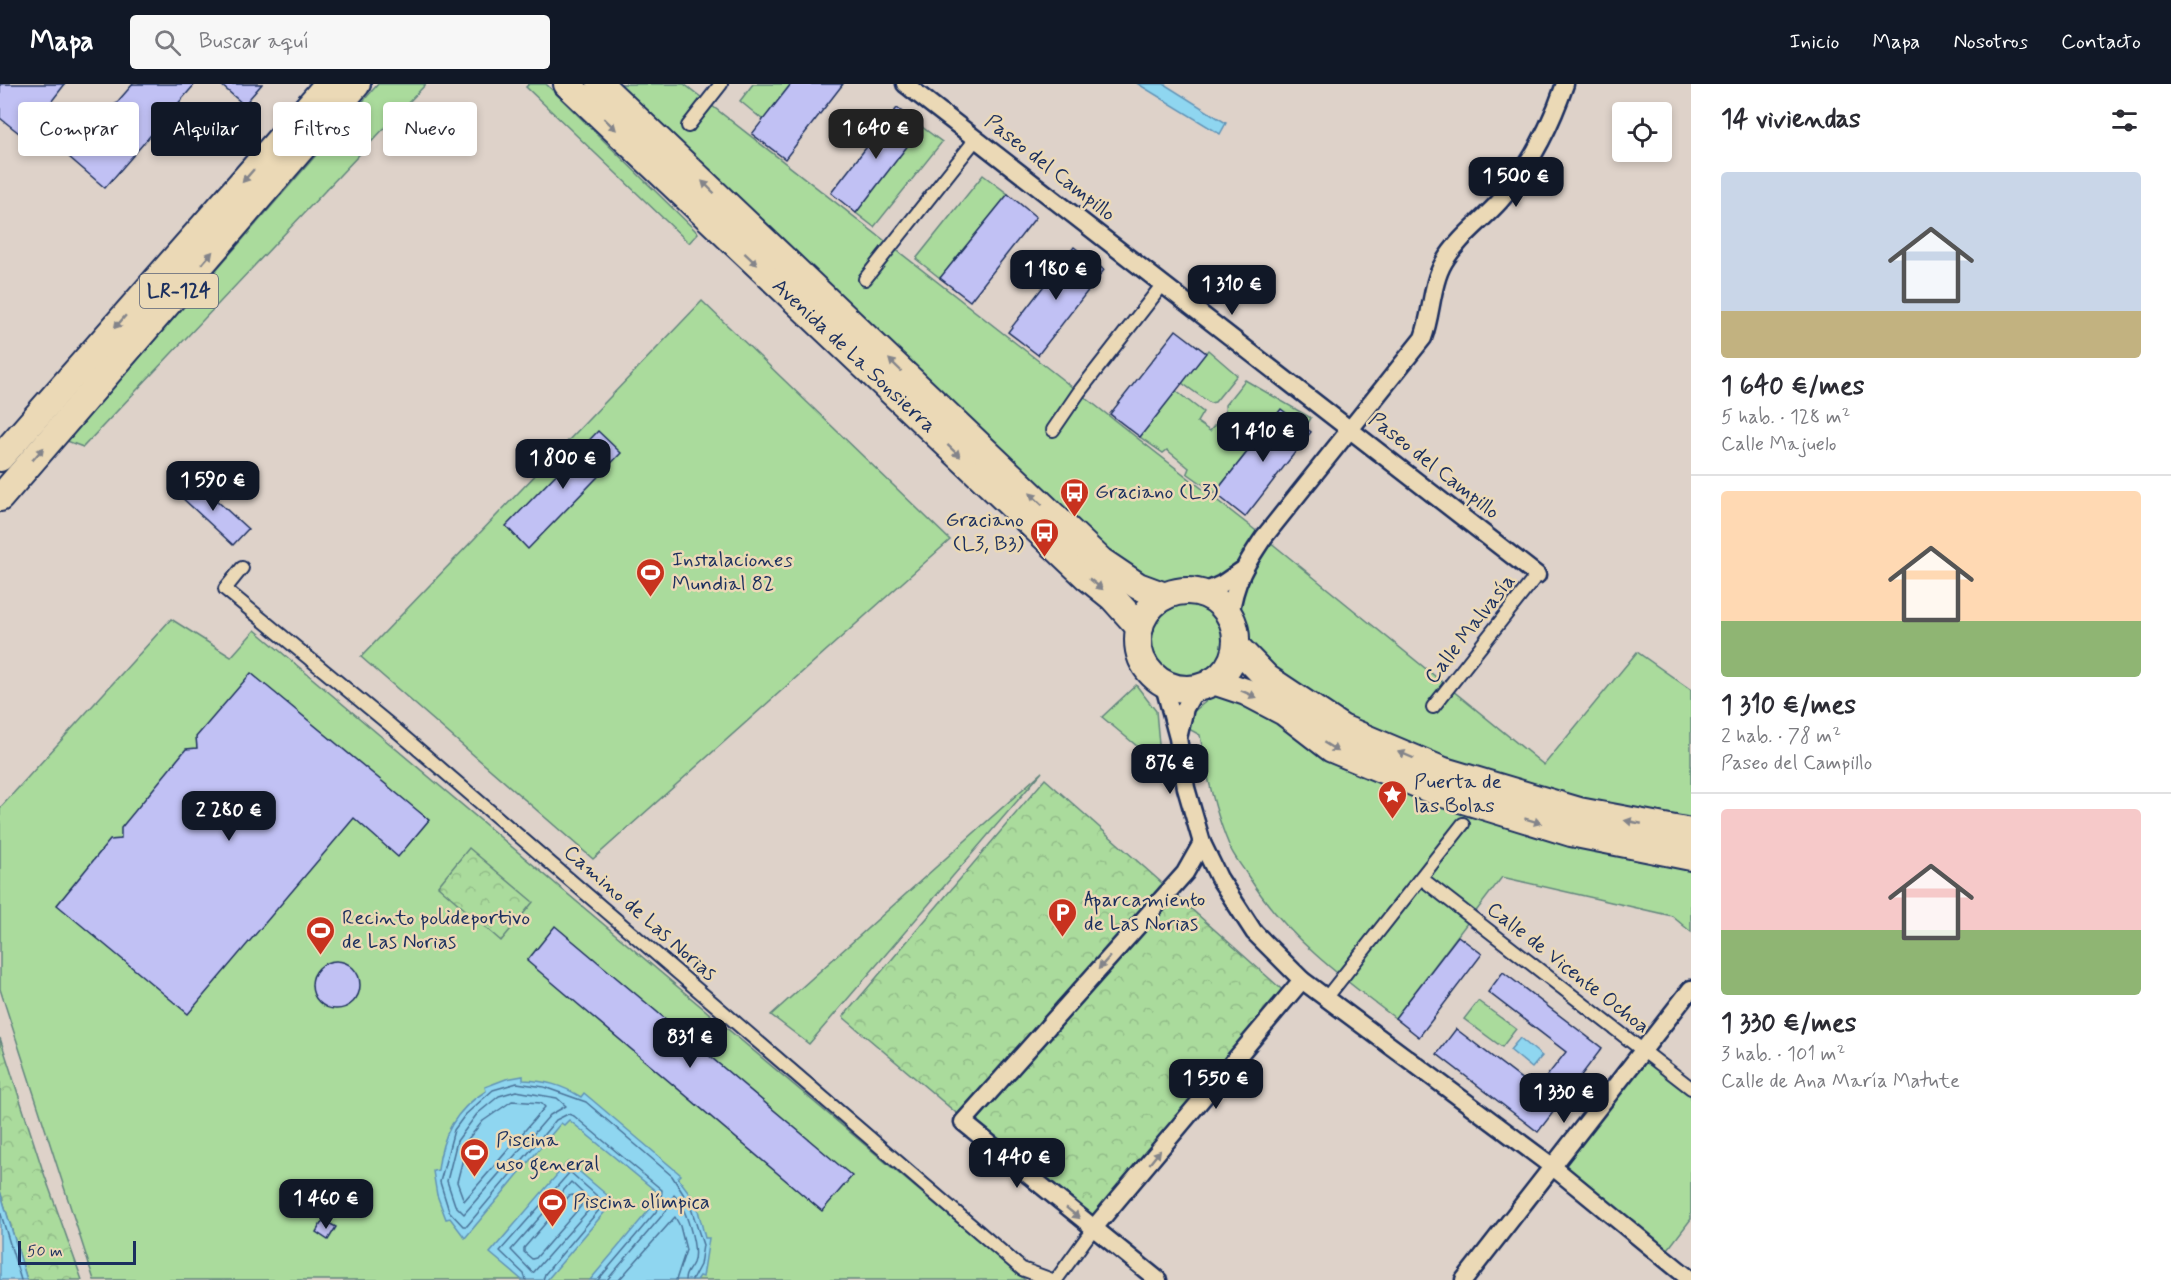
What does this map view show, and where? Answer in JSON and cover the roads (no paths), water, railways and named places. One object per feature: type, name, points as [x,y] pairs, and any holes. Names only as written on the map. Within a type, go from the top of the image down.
[{"type":"main road","name":"LR-124","points":[[0,458],[328,84]]},
{"type":"main road","name":"LR-124","points":[[0,498],[357,84]]},
{"type":"main road","name":"Avenida de La Sonsierra","points":[[567,84],[1087,577],[1113,598],[1140,628]]},
{"type":"main road","name":"Avenida de La Sonsierra","points":[[600,84],[1101,561],[1138,586],[1165,596]]},
{"type":"main road","points":[[1205,684],[1224,672],[1232,660],[1236,646],[1235,631],[1230,616],[1218,602],[1202,593],[1183,591],[1165,596],[1145,615],[1138,638],[1142,659],[1154,676],[1163,682],[1180,688],[1205,684],[1246,692],[1284,712],[1332,749],[1434,791],[1571,833],[1691,857]]},
{"type":"main road","points":[[1236,646],[1267,678],[1342,728],[1444,771],[1579,811],[1691,832]]},
{"type":"street","points":[[688,126],[721,84]]},
{"type":"street","name":"Paseo del Campillo","points":[[905,84],[1536,575]]},
{"type":"street","points":[[1230,616],[1233,593],[1241,571],[1264,537],[1408,360],[1423,338],[1431,318],[1438,276],[1444,263],[1459,243],[1501,200],[1524,168],[1551,118],[1565,84]]},
{"type":"street","points":[[865,279],[976,139]]},
{"type":"street","points":[[1053,430],[1079,392],[1163,284]]},
{"type":"street","name":"Camino de Las Norias","points":[[242,568],[225,589],[409,740],[1022,1269],[1054,1280],[1093,1229]]},
{"type":"street","points":[[1202,593],[1222,584],[1241,571]]},
{"type":"street","name":"Calle Malvasía","points":[[1433,707],[1536,575]]},
{"type":"street","points":[[1163,682],[1178,738],[1186,788],[1202,843],[1219,878],[1254,932],[1302,980],[1553,1167],[1691,1280]]},
{"type":"street","points":[[1178,738],[1185,708],[1205,684]]},
{"type":"street","points":[[1327,997],[1462,824]]},
{"type":"street","points":[[1158,1280],[963,1122],[1170,887],[1185,873],[1202,843]]},
{"type":"street","points":[[1185,873],[1204,872],[1219,878]]},
{"type":"street","name":"Calle de Vicente Ochoa","points":[[1421,878],[1691,1088]]},
{"type":"street","points":[[1093,1229],[1302,980]]},
{"type":"street","points":[[1464,1280],[1691,989]]},
{"type":"water","points":[[1138,84],[1164,84],[1226,123],[1220,134]]},
{"type":"water","points":[[1520,1038],[1542,1056],[1532,1068],[1510,1050]]},
{"type":"water","name":"Piscina uso general","points":[[523,1076],[523,1080],[554,1084],[581,1097],[584,1093],[681,1175],[678,1178],[696,1202],[705,1238],[709,1238],[703,1277],[700,1276],[697,1280],[590,1280],[656,1202],[653,1200],[658,1193],[569,1120],[564,1125],[561,1123],[465,1238],[450,1218],[446,1219],[437,1195],[433,1171],[438,1170],[443,1146],[452,1124],[466,1106],[486,1091],[485,1087],[506,1079]]},
{"type":"water","name":"Piscina olímpica","points":[[568,1162],[614,1201],[547,1280],[522,1280],[490,1253]]},
{"type":"water","points":[[0,1191],[27,1280],[0,1280]]},
{"type":"place","name":"Graciano (L3)","points":[[1074,518]]},
{"type":"place","name":"Graciano (L3, B3)","points":[[1045,558]]},
{"type":"place","name":"Instalaciones Mundial 82","points":[[651,598]]},
{"type":"place","name":"Puerta de las Bolas","points":[[1393,820]]},
{"type":"place","name":"Aparcamiento de Las Norias","points":[[1063,938]]},
{"type":"place","name":"Recinto polideportivo de Las Norias","points":[[321,956]]},
{"type":"place","name":"Piscina uso general","points":[[475,1178]]},
{"type":"place","name":"Piscina olímpica","points":[[552,1228]]}]
